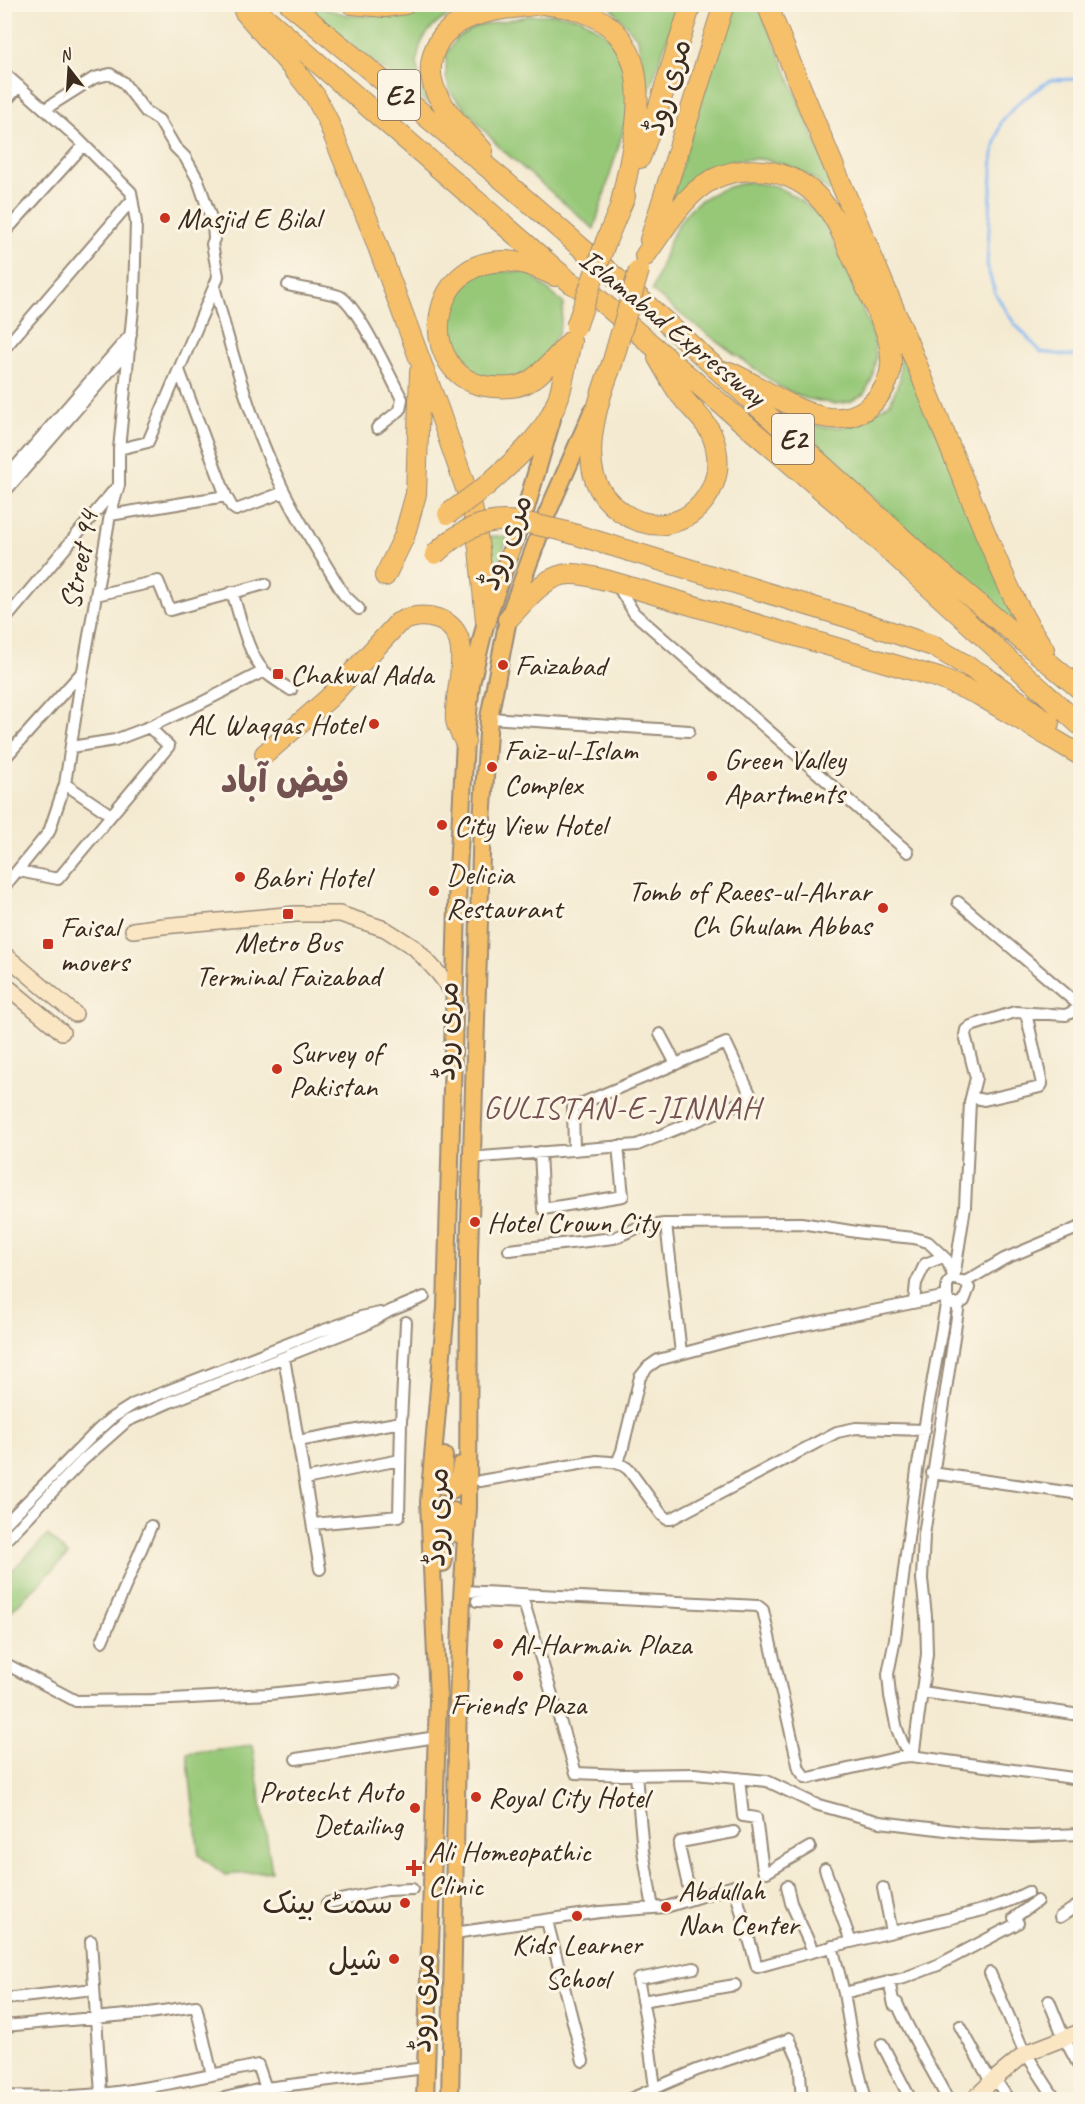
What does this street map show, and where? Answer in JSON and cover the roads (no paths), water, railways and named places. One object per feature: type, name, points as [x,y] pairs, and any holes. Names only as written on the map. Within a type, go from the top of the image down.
[{"type":"highway","points":[[238,4],[315,96],[327,119],[420,359],[472,506],[479,548],[486,621]]},
{"type":"highway","name":"Islamabad Expressway","points":[[250,4],[571,283],[596,297],[845,510],[1080,725]]},
{"type":"highway","name":"Islamabad Expressway","points":[[290,4],[509,185],[638,297],[924,558],[1080,688]]},
{"type":"highway","points":[[352,4],[385,7],[405,4]]},
{"type":"highway","points":[[509,185],[438,97],[432,81],[430,66],[434,48],[443,34],[461,21],[488,12],[542,4],[574,9],[593,16],[618,36],[628,51],[637,80],[639,115],[620,208]]},
{"type":"highway","name":"مری روڈ","points":[[448,514],[486,486],[525,452],[546,422],[558,398],[574,334],[606,241],[659,106],[691,4]]},
{"type":"highway","name":"مری روڈ","points":[[603,387],[724,4]]},
{"type":"highway","points":[[766,4],[803,96],[872,253],[1013,597],[1031,632],[1056,669]]},
{"type":"highway","points":[[642,263],[682,205],[709,181],[738,171],[767,171],[784,175],[815,194],[829,209],[886,331],[891,349],[892,367],[888,383],[878,397],[858,414],[843,418],[828,418],[806,412],[780,400],[737,375],[710,363]]},
{"type":"highway","points":[[571,283],[521,263],[504,261],[483,263],[465,272],[453,284],[442,302],[438,323],[444,353],[467,380],[480,386],[512,387],[527,382],[541,373],[574,334]]},
{"type":"highway","points":[[603,387],[592,436],[592,462],[598,488],[620,512],[650,523],[664,524],[692,513],[702,504],[715,481],[717,468],[714,442],[702,417],[680,394],[648,343]]},
{"type":"highway","points":[[385,576],[405,537],[416,494],[420,359]]},
{"type":"highway","points":[[435,554],[460,533],[491,522],[512,520],[567,532],[850,618],[933,646],[982,675],[1080,745]]},
{"type":"highway","points":[[508,619],[543,583],[559,575],[571,573],[616,583],[939,678],[979,695],[1080,755]]},
{"type":"highway","points":[[266,754],[330,697],[398,623],[407,618],[423,615],[447,623],[455,632],[460,645],[461,674],[456,724],[465,742]]},
{"type":"main road","name":"مری روڈ","points":[[450,2100],[458,1701],[468,1508],[469,1254],[482,828],[489,718],[508,619],[547,514],[603,387]]},
{"type":"main road","name":"مری روڈ","points":[[425,2100],[438,1699],[429,1503],[446,1308],[454,995],[465,742],[471,684],[486,621],[526,508],[558,398]]},
{"type":"main road","points":[[446,1308],[448,1396],[443,1486],[452,1490],[458,1484],[461,1465],[459,1408],[469,1254]]},
{"type":"main road","points":[[438,1699],[444,1603],[442,1518],[445,1512],[453,1510],[458,1516],[455,1619],[458,1701]]},
{"type":"street","points":[[4,73],[84,145],[130,192],[132,200],[4,350]]},
{"type":"street","points":[[45,109],[94,78],[110,74],[123,82],[146,112],[159,120],[175,147],[185,157],[198,180],[213,224],[212,244],[218,276],[179,370],[148,442],[119,449]]},
{"type":"street","points":[[4,103],[19,86]]},
{"type":"street","points":[[4,233],[84,145]]},
{"type":"street","name":"Street 94","points":[[4,887],[49,832],[65,784],[110,515],[119,485],[119,449],[131,333],[136,222],[132,200]]},
{"type":"street","points":[[288,285],[338,295],[346,300],[365,328],[402,399],[400,410],[377,428]]},
{"type":"street","points":[[214,286],[234,361],[256,425],[284,492],[344,595],[358,609]]},
{"type":"street","points":[[4,480],[131,333]]},
{"type":"street","points":[[4,493],[130,348]]},
{"type":"street","points":[[179,370],[226,496],[236,510],[284,492]]},
{"type":"street","points":[[4,621],[119,485]]},
{"type":"street","points":[[110,515],[226,496]]},
{"type":"street","points":[[96,595],[158,581],[170,610],[265,584]]},
{"type":"street","points":[[616,583],[634,613],[908,852]]},
{"type":"street","points":[[232,592],[248,639],[264,671],[291,690]]},
{"type":"street","points":[[71,747],[115,740],[149,727],[264,671]]},
{"type":"street","points":[[4,759],[82,672]]},
{"type":"street","points":[[489,718],[689,731]]},
{"type":"street","points":[[19,871],[57,879],[169,746],[149,727]]},
{"type":"street","points":[[65,784],[111,815]]},
{"type":"street","points":[[910,1756],[897,1729],[888,1674],[895,1639],[917,1470],[947,1297],[946,1284],[954,1278],[965,1207],[972,1097],[976,1078],[965,1035],[966,1030],[971,1026],[1015,1012],[1066,1016],[1080,1007],[958,902]]},
{"type":"street","points":[[133,930],[296,914],[340,914],[385,929],[415,948],[440,974],[454,995]]},
{"type":"street","points":[[4,954],[75,1014]]},
{"type":"street","points":[[4,984],[62,1032]]},
{"type":"street","points":[[972,1097],[984,1100],[1040,1087],[1042,1084],[1026,1013]]},
{"type":"street","points":[[660,1034],[676,1064]]},
{"type":"street","points":[[472,1156],[574,1150],[637,1144],[752,1098],[726,1043],[573,1107],[574,1150]]},
{"type":"street","points":[[540,1152],[543,1209],[623,1196],[618,1146]]},
{"type":"street","points":[[509,1250],[614,1238],[637,1228],[666,1224],[801,1223],[914,1238],[928,1242],[943,1257],[954,1278],[965,1282],[969,1288],[964,1301],[959,1304],[952,1304],[947,1297]]},
{"type":"street","points":[[666,1224],[681,1353]]},
{"type":"street","points":[[965,1282],[1004,1259],[1080,1227]]},
{"type":"street","points":[[914,1302],[916,1283],[925,1264],[943,1257]]},
{"type":"street","points":[[4,1542],[83,1460],[119,1427],[170,1402],[365,1325],[390,1311],[424,1297]]},
{"type":"street","points":[[617,1463],[640,1377],[658,1360],[744,1337],[947,1297]]},
{"type":"street","points":[[910,1756],[914,1750],[927,1654],[922,1579],[923,1546],[932,1473],[959,1304]]},
{"type":"street","points":[[4,1525],[98,1431],[111,1419],[134,1404],[362,1317],[390,1311]]},
{"type":"street","points":[[312,1524],[399,1516],[406,1322]]},
{"type":"street","points":[[284,1358],[320,1569]]},
{"type":"street","points":[[298,1441],[401,1422]]},
{"type":"street","points":[[480,1480],[597,1461],[624,1464],[662,1515],[671,1519],[837,1432],[856,1428],[925,1430]]},
{"type":"street","points":[[305,1479],[400,1460]]},
{"type":"street","points":[[932,1473],[1080,1494]]},
{"type":"street","points":[[102,1641],[151,1526]]},
{"type":"street","points":[[463,1591],[759,1606],[763,1610],[800,1769],[805,1778],[910,1756],[1080,1779]]},
{"type":"street","points":[[477,1601],[524,1604],[576,1773],[695,1774],[766,1781],[815,1804],[880,1822],[979,1834],[1031,1836],[1080,1834]]},
{"type":"street","points":[[4,1663],[76,1701],[269,1694],[395,1681]]},
{"type":"street","points":[[922,1692],[1080,1714]]},
{"type":"street","points":[[296,1759],[436,1737]]},
{"type":"street","points":[[636,1775],[643,1851],[653,1908]]},
{"type":"street","points":[[739,1778],[743,1816],[756,1818],[763,1870],[767,1872],[810,1847]]},
{"type":"street","points":[[691,1899],[681,1842],[734,1833]]},
{"type":"street","points":[[825,1869],[851,1942]]},
{"type":"street","points":[[454,1933],[600,1912],[666,1907],[734,1886],[757,1967],[832,1946],[961,1917],[1011,1901],[1028,1892]]},
{"type":"street","points":[[787,1886],[791,1903],[813,1951]]},
{"type":"street","points":[[883,1888],[892,1932]]},
{"type":"street","points":[[327,1903],[387,1890],[412,1889]]},
{"type":"street","points":[[844,1993],[904,1978],[938,1965],[1018,1923],[1014,1918],[1037,1901]]},
{"type":"street","points":[[1060,1917],[1080,1904]]},
{"type":"street","points":[[547,1921],[584,2061]]},
{"type":"street","points":[[92,1941],[103,2096]]},
{"type":"street","points":[[832,1946],[866,2100]]},
{"type":"street","points":[[656,2088],[638,1979],[694,1968]]},
{"type":"street","points":[[990,1973],[1026,2054],[1056,2100]]},
{"type":"street","points":[[889,1981],[894,2005],[897,2003],[907,2028],[948,2100]]},
{"type":"street","points":[[642,2001],[735,1984]]},
{"type":"street","points":[[4,1999],[94,1989]]},
{"type":"street","points":[[1049,2001],[1064,2038],[1080,2068]]},
{"type":"street","points":[[4,2025],[149,2013],[196,2006],[212,2075]]},
{"type":"street","points":[[960,2026],[991,2082],[999,2085],[1009,2100]]},
{"type":"street","points":[[973,2100],[1026,2054],[1080,2032]]},
{"type":"street","points":[[628,2100],[697,2070],[790,2039],[799,2060],[802,2100]]},
{"type":"street","points":[[882,2044],[911,2100]]},
{"type":"street","points":[[4,2096],[54,2098],[103,2096],[258,2065],[270,2100]]},
{"type":"street","points":[[216,2100],[266,2088],[425,2068]]},
{"type":"waterway","points":[[1080,79],[1050,80],[1019,102],[1001,122],[993,155],[987,266],[995,293],[1014,323],[1041,352],[1072,356],[1080,352]]},
{"type":"place","name":"Masjid E Bilal","points":[[165,218]]},
{"type":"place","name":"Faizabad","points":[[503,665]]},
{"type":"place","name":"Chakwal Adda","points":[[278,674]]},
{"type":"place","name":"AL Waqqas Hotel","points":[[374,724]]},
{"type":"place","name":"Faiz-ul-Islam Complex","points":[[492,767]]},
{"type":"place","name":"Green Valley Apartments","points":[[712,776]]},
{"type":"place","name":"City View Hotel","points":[[442,825]]},
{"type":"place","name":"Babri Hotel","points":[[240,877]]},
{"type":"place","name":"Delicia Restaurant","points":[[434,891]]},
{"type":"place","name":"Tomb of Raees-ul-Ahrar Ch Ghulam Abbas","points":[[883,908]]},
{"type":"place","name":"Metro Bus Terminal Faizabad","points":[[288,914]]},
{"type":"place","name":"Faisal movers","points":[[48,944]]},
{"type":"place","name":"Survey of Pakistan","points":[[277,1069]]},
{"type":"place","name":"Hotel Crown City","points":[[475,1222]]},
{"type":"place","name":"Al-Harmain Plaza","points":[[498,1644]]},
{"type":"place","name":"Friends Plaza","points":[[518,1676]]},
{"type":"place","name":"Royal City Hotel","points":[[476,1797]]},
{"type":"place","name":"Protecht Auto Detailing","points":[[415,1808]]},
{"type":"place","name":"Ali Homeopathic Clinic","points":[[414,1868]]},
{"type":"place","name":"سمٹ بینک","points":[[405,1903]]},
{"type":"place","name":"Abdullah Nan Center","points":[[666,1907]]},
{"type":"place","name":"Kids Learner School","points":[[577,1916]]},
{"type":"place","name":"شیل","points":[[394,1959]]},
{"type":"district","name":"فیض آباد","points":[[285,780]]},
{"type":"district","name":"GULISTAN-E-JINNAH","points":[[622,1107]]}]
